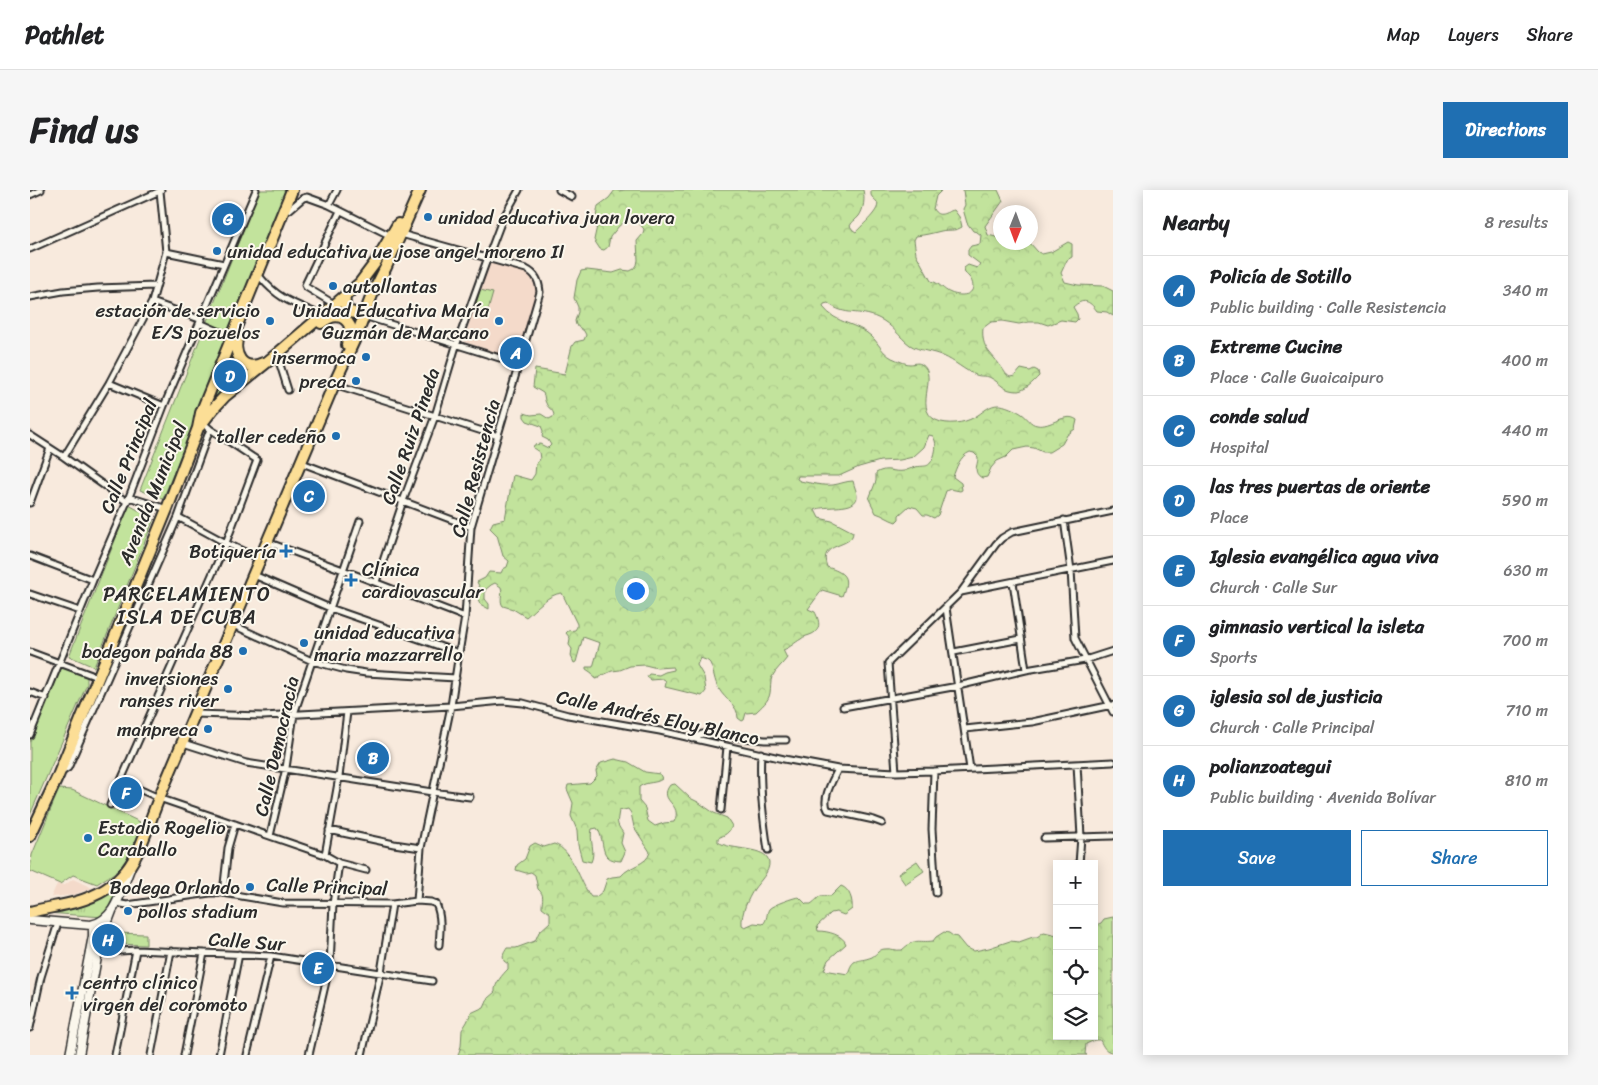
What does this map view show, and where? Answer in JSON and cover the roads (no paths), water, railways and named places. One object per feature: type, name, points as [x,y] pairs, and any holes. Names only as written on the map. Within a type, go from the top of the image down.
[{"type":"highway","name":"Avenida Municipal","points":[[30,836],[58,776],[167,509],[204,427],[201,413],[292,190]]},
{"type":"highway","points":[[272,357],[260,365],[250,366],[239,358],[235,347],[239,332],[296,190]]},
{"type":"highway","points":[[32,910],[87,899],[114,884],[133,863],[267,542],[358,332],[412,190]]},
{"type":"highway","points":[[204,427],[213,409],[224,396],[300,335],[368,274],[396,235],[420,190]]},
{"type":"highway","points":[[345,296],[345,306],[348,311],[364,314]]},
{"type":"highway","points":[[300,335],[310,332],[328,317],[339,316],[348,322],[350,326],[349,338],[334,384]]},
{"type":"street","points":[[30,196],[41,190]]},
{"type":"street","points":[[30,249],[161,190],[166,252],[152,302],[109,383],[64,457]]},
{"type":"street","name":"Calle Principal","points":[[30,735],[80,611],[128,500],[164,406],[256,190]]},
{"type":"street","points":[[329,205],[337,190]]},
{"type":"street","name":"Calle Ruiz Pineda","points":[[376,582],[403,501],[435,416],[456,346],[488,257],[502,220],[519,190]]},
{"type":"street","points":[[559,190],[572,197]]},
{"type":"street","name":"Calle Resistencia","points":[[289,210],[303,198],[307,197],[396,235],[488,257],[526,269],[535,275],[539,282],[540,292],[538,300],[471,527],[464,616],[456,678],[420,848],[417,901]]},
{"type":"street","points":[[335,304],[306,287],[305,284],[340,211]]},
{"type":"street","points":[[166,252],[224,264]]},
{"type":"street","points":[[261,278],[284,299],[322,315]]},
{"type":"street","points":[[30,297],[63,291],[155,286]]},
{"type":"street","points":[[152,302],[201,321],[232,337]]},
{"type":"street","points":[[364,314],[456,346],[519,364]]},
{"type":"street","points":[[272,357],[288,390]]},
{"type":"street","points":[[109,383],[164,406]]},
{"type":"street","points":[[334,384],[498,436]]},
{"type":"street","points":[[58,776],[68,768],[178,517],[204,427],[257,460],[226,543],[110,805]]},
{"type":"street","points":[[30,435],[128,500],[167,509]]},
{"type":"street","points":[[30,503],[32,492],[50,448]]},
{"type":"street","points":[[302,463],[471,527]]},
{"type":"street","points":[[896,772],[888,663],[961,592],[1002,538],[1012,532],[1113,511]]},
{"type":"street","points":[[178,517],[260,559]]},
{"type":"street","points":[[1064,520],[1071,570],[1075,638],[1085,660],[1112,706],[1113,712]]},
{"type":"street","name":"Calle Democracia","points":[[270,836],[286,768],[294,714],[360,521]]},
{"type":"street","points":[[267,542],[464,616]]},
{"type":"street","points":[[30,556],[93,580]]},
{"type":"street","points":[[961,592],[1113,561]]},
{"type":"street","points":[[254,575],[330,608],[459,653]]},
{"type":"street","points":[[1013,582],[1026,670]]},
{"type":"street","points":[[30,594],[80,611]]},
{"type":"street","points":[[946,608],[970,769]]},
{"type":"street","points":[[233,625],[312,660],[346,670],[366,673],[456,678]]},
{"type":"street","points":[[954,652],[1021,638]]},
{"type":"street","points":[[843,707],[1085,660],[1113,651]]},
{"type":"street","points":[[30,652],[97,677]]},
{"type":"street","points":[[30,692],[46,698]]},
{"type":"street","name":"Calle Andrés Eloy Blanco","points":[[195,714],[245,716],[347,712],[503,701],[523,703],[568,715],[660,731],[727,747],[838,768],[896,772],[1113,762]]},
{"type":"street","points":[[965,729],[1032,722],[1112,706]]},
{"type":"street","points":[[325,855],[339,777],[347,712]]},
{"type":"street","points":[[692,738],[702,734],[786,740]]},
{"type":"street","points":[[183,743],[246,763],[470,797]]},
{"type":"street","points":[[721,810],[727,747]]},
{"type":"street","points":[[761,753],[761,797],[768,850]]},
{"type":"street","points":[[1077,764],[1081,837],[1080,860]]},
{"type":"street","points":[[838,768],[826,799],[828,810],[882,823]]},
{"type":"street","points":[[934,771],[932,829],[936,893]]},
{"type":"street","points":[[121,781],[159,798],[325,855],[339,863],[366,870]]},
{"type":"street","points":[[223,893],[228,848],[234,824]]},
{"type":"street","points":[[329,830],[420,848]]},
{"type":"street","points":[[1044,838],[1113,836]]},
{"type":"street","points":[[79,1055],[102,937],[133,863]]},
{"type":"street","points":[[308,1055],[330,964],[333,904],[339,863]]},
{"type":"street","name":"Calle Principal","points":[[116,903],[127,905],[189,895],[223,893],[283,903],[392,904],[417,901],[431,902],[436,904],[440,928],[439,945]]},
{"type":"street","points":[[362,1055],[381,972],[392,904]]},
{"type":"street","points":[[30,920],[91,925],[105,920],[112,911]]},
{"type":"street","points":[[30,1028],[41,977],[58,923]]},
{"type":"street","points":[[70,1055],[94,931],[91,925]]},
{"type":"street","points":[[115,1055],[136,950]]},
{"type":"street","name":"Calle Sur","points":[[89,953],[136,950],[271,956],[432,980]]},
{"type":"street","points":[[151,1055],[171,951]]},
{"type":"street","points":[[184,1055],[204,953]]},
{"type":"street","points":[[219,1055],[239,954]]},
{"type":"street","points":[[247,1055],[271,956]]},
{"type":"place","name":"unidad educativa juan lovera","points":[[428,217]]},
{"type":"place","name":"iglesia sol de justicia","points":[[228,219]]},
{"type":"place","name":"unidad educativa ue jose angel moreno II","points":[[217,251]]},
{"type":"place","name":"autollantas","points":[[333,286]]},
{"type":"place","name":"estación de servicio E/S pozuelos","points":[[270,321]]},
{"type":"place","name":"Unidad Educativa María Guzmán de Marcano","points":[[499,321]]},
{"type":"place","name":"Policía de Sotillo","points":[[516,353]]},
{"type":"place","name":"insermoca","points":[[366,357]]},
{"type":"place","name":"las tres puertas de oriente","points":[[230,376]]},
{"type":"place","name":"preca","points":[[356,381]]},
{"type":"place","name":"taller cedeño","points":[[336,436]]},
{"type":"place","name":"conde salud","points":[[309,496]]},
{"type":"place","name":"Botiquería","points":[[286,551]]},
{"type":"place","name":"Clínica cardiovascular","points":[[351,580]]},
{"type":"place","name":"unidad educativa maria mazzarrello","points":[[304,643]]},
{"type":"place","name":"bodegon panda 88","points":[[243,651]]},
{"type":"place","name":"inversiones ranses river","points":[[228,689]]},
{"type":"place","name":"manpreca","points":[[208,729]]},
{"type":"place","name":"Extreme Cucine","points":[[373,758]]},
{"type":"place","name":"gimnasio vertical la isleta","points":[[126,793]]},
{"type":"place","name":"Estadio Rogelio Caraballo","points":[[88,838]]},
{"type":"place","name":"Bodega Orlando","points":[[250,887]]},
{"type":"place","name":"pollos stadium","points":[[128,911]]},
{"type":"place","name":"polianzoategui","points":[[108,940]]},
{"type":"place","name":"Iglesia evangélica agua viva","points":[[318,968]]},
{"type":"place","name":"centro clínico virgen del coromoto","points":[[72,993]]},
{"type":"district","name":"PARCELAMIENTO ISLA DE CUBA","points":[[187,606]]}]
